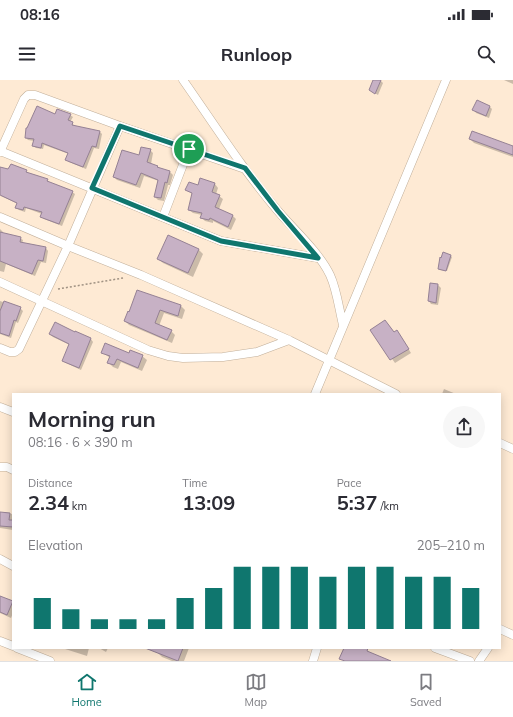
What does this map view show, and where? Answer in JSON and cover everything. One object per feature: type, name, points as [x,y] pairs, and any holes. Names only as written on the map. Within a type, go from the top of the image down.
[{"type":"street","points":[[183,80],[245,168],[330,275],[343,325]]},
{"type":"street","points":[[315,393],[446,80]]},
{"type":"street","points":[[245,168],[34,95],[28,95],[24,99],[0,151],[221,241],[318,258]]},
{"type":"street","points":[[0,348],[10,352],[15,352],[19,349],[68,246],[120,126]]},
{"type":"street","points":[[163,217],[189,149]]},
{"type":"street","points":[[0,217],[141,275],[289,340],[394,393]]},
{"type":"street","points":[[0,282],[148,350],[168,356],[183,358],[223,357],[257,352],[289,340]]},
{"type":"street","points":[[0,407],[12,412]]},
{"type":"street","points":[[501,443],[513,449]]},
{"type":"street","points":[[0,467],[12,470]]},
{"type":"street","points":[[0,558],[12,565]]},
{"type":"street","points":[[501,630],[513,634]]},
{"type":"street","points":[[0,641],[12,646]]},
{"type":"street","points":[[20,649],[50,661]]},
{"type":"street","points":[[313,661],[317,649]]},
{"type":"street","points":[[438,649],[470,661]]},
{"type":"street","points":[[480,661],[487,649]]},
{"type":"path","points":[[46,291],[127,278]]},
{"type":"building","points":[[373,80],[381,80],[375,94],[369,90]]},
{"type":"building","points":[[477,100],[490,106],[486,116],[472,110]]},
{"type":"building","points":[[37,106],[55,114],[57,109],[71,114],[68,120],[73,122],[72,125],[100,131],[96,147],[92,146],[83,167],[65,160],[68,153],[42,143],[41,148],[32,146],[34,139],[25,138],[26,128]]},
{"type":"building","points":[[472,131],[513,146],[513,155],[469,139]]},
{"type":"building","points":[[141,147],[151,149],[147,162],[170,171],[167,183],[165,182],[161,198],[154,197],[158,180],[141,173],[136,185],[113,177],[122,150],[139,155]]},
{"type":"building","points":[[11,164],[27,170],[26,172],[48,179],[47,181],[73,191],[59,224],[40,217],[42,212],[24,207],[23,210],[15,208],[17,203],[0,195],[0,167],[8,169]]},
{"type":"building","points":[[200,178],[215,183],[212,192],[220,195],[215,207],[233,215],[228,227],[210,218],[209,220],[200,218],[202,213],[188,210],[192,193],[185,190],[189,182],[198,185]]},
{"type":"building","points":[[0,232],[21,237],[20,242],[46,247],[43,261],[38,260],[32,274],[0,261]]},
{"type":"building","points":[[168,235],[199,249],[188,273],[157,259]]},
{"type":"building","points":[[443,252],[451,255],[446,271],[438,269],[440,257],[441,258]]},
{"type":"building","points":[[430,283],[438,284],[436,303],[428,301]]},
{"type":"building","points":[[137,290],[181,305],[178,316],[160,310],[155,323],[172,330],[167,340],[124,321]]},
{"type":"building","points":[[4,301],[21,307],[16,321],[14,320],[9,336],[0,333],[0,311]]},
{"type":"building","points":[[385,320],[394,332],[397,330],[409,349],[390,360],[370,330]]},
{"type":"building","points":[[55,322],[91,338],[79,368],[62,361],[69,344],[49,334]]},
{"type":"building","points":[[105,343],[129,353],[130,350],[143,355],[138,368],[117,359],[114,365],[107,363],[110,356],[101,353]]},
{"type":"building","points":[[0,512],[10,513],[9,520],[12,520],[12,527],[0,526]]},
{"type":"building","points":[[0,596],[12,601],[7,615],[0,612]]},
{"type":"building","points":[[148,649],[183,649],[178,661]]},
{"type":"building","points":[[344,649],[368,649],[367,651],[391,661],[345,661],[339,659]]},
{"type":"route","points":[[120,126],[189,149],[245,168],[266,197],[318,258],[221,241],[92,188],[120,126]]}]
